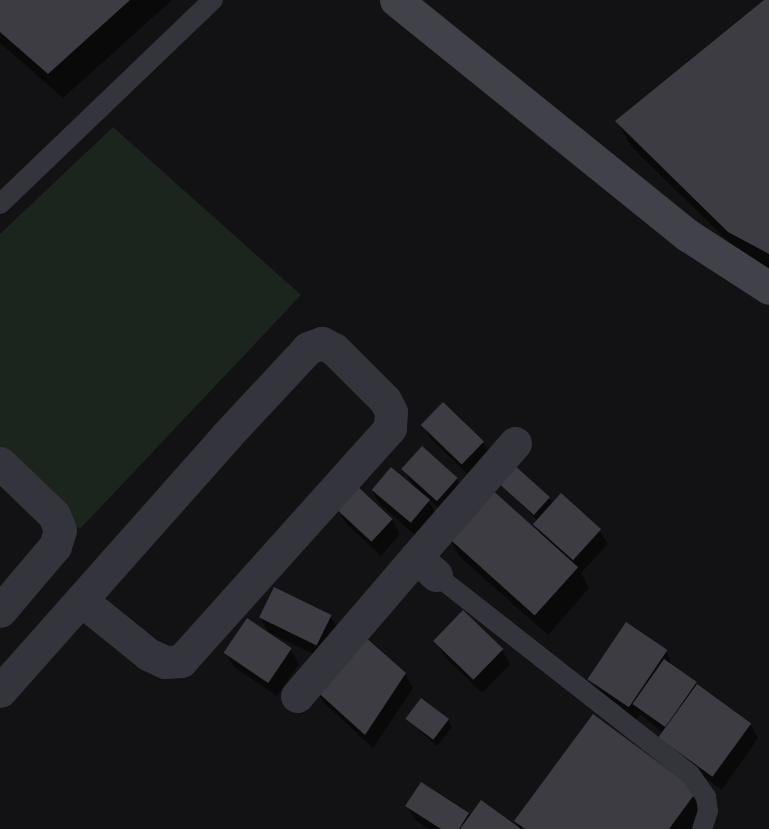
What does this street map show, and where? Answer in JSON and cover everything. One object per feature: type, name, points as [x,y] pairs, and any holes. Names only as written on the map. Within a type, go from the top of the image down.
[{"type":"street","points":[[396,0],[689,236],[769,288]]},
{"type":"street","points":[[0,691],[81,600],[308,348],[322,344],[334,349],[385,400],[391,412],[390,428],[181,661],[165,662],[148,654],[81,600]]},
{"type":"street","points":[[297,696],[426,566],[515,443]]},
{"type":"street","points":[[0,463],[54,514],[60,530],[55,546],[0,611]]},
{"type":"lane","points":[[0,204],[213,0]]},
{"type":"lane","points":[[426,566],[690,774],[706,797],[708,811],[702,829]]},
{"type":"shaded area","points":[[113,127],[301,295],[80,529],[0,454],[0,234]]},
{"type":"building","points":[[0,0],[130,0],[48,74],[0,32]]},
{"type":"building","points":[[764,0],[769,0],[769,254],[728,232],[615,121]]},
{"type":"building","points":[[443,402],[484,442],[462,465],[421,425]]},
{"type":"building","points":[[422,446],[458,478],[437,501],[401,469]]},
{"type":"building","points":[[512,463],[550,497],[534,515],[496,481]]},
{"type":"building","points":[[391,467],[430,500],[411,523],[372,490]]},
{"type":"building","points":[[356,485],[393,519],[371,542],[335,508]]},
{"type":"building","points":[[489,487],[578,567],[535,616],[446,535]]},
{"type":"building","points":[[561,493],[601,529],[573,560],[533,524]]},
{"type":"building","points":[[274,587],[332,615],[317,646],[259,618]]},
{"type":"building","points":[[463,610],[503,649],[473,680],[433,641]]},
{"type":"building","points":[[247,618],[292,648],[268,683],[224,653]]},
{"type":"building","points":[[626,622],[667,650],[629,707],[587,679]]},
{"type":"building","points":[[364,636],[406,673],[365,735],[313,688]]},
{"type":"building","points":[[664,659],[697,682],[665,727],[632,704]]},
{"type":"building","points":[[697,684],[751,723],[712,777],[658,737]]},
{"type":"building","points":[[421,698],[449,719],[433,740],[405,719]]},
{"type":"building","points":[[593,714],[697,791],[669,829],[525,829],[514,821]]},
{"type":"building","points":[[421,782],[469,813],[459,829],[441,829],[405,806]]},
{"type":"building","points":[[481,800],[521,829],[460,829]]}]
